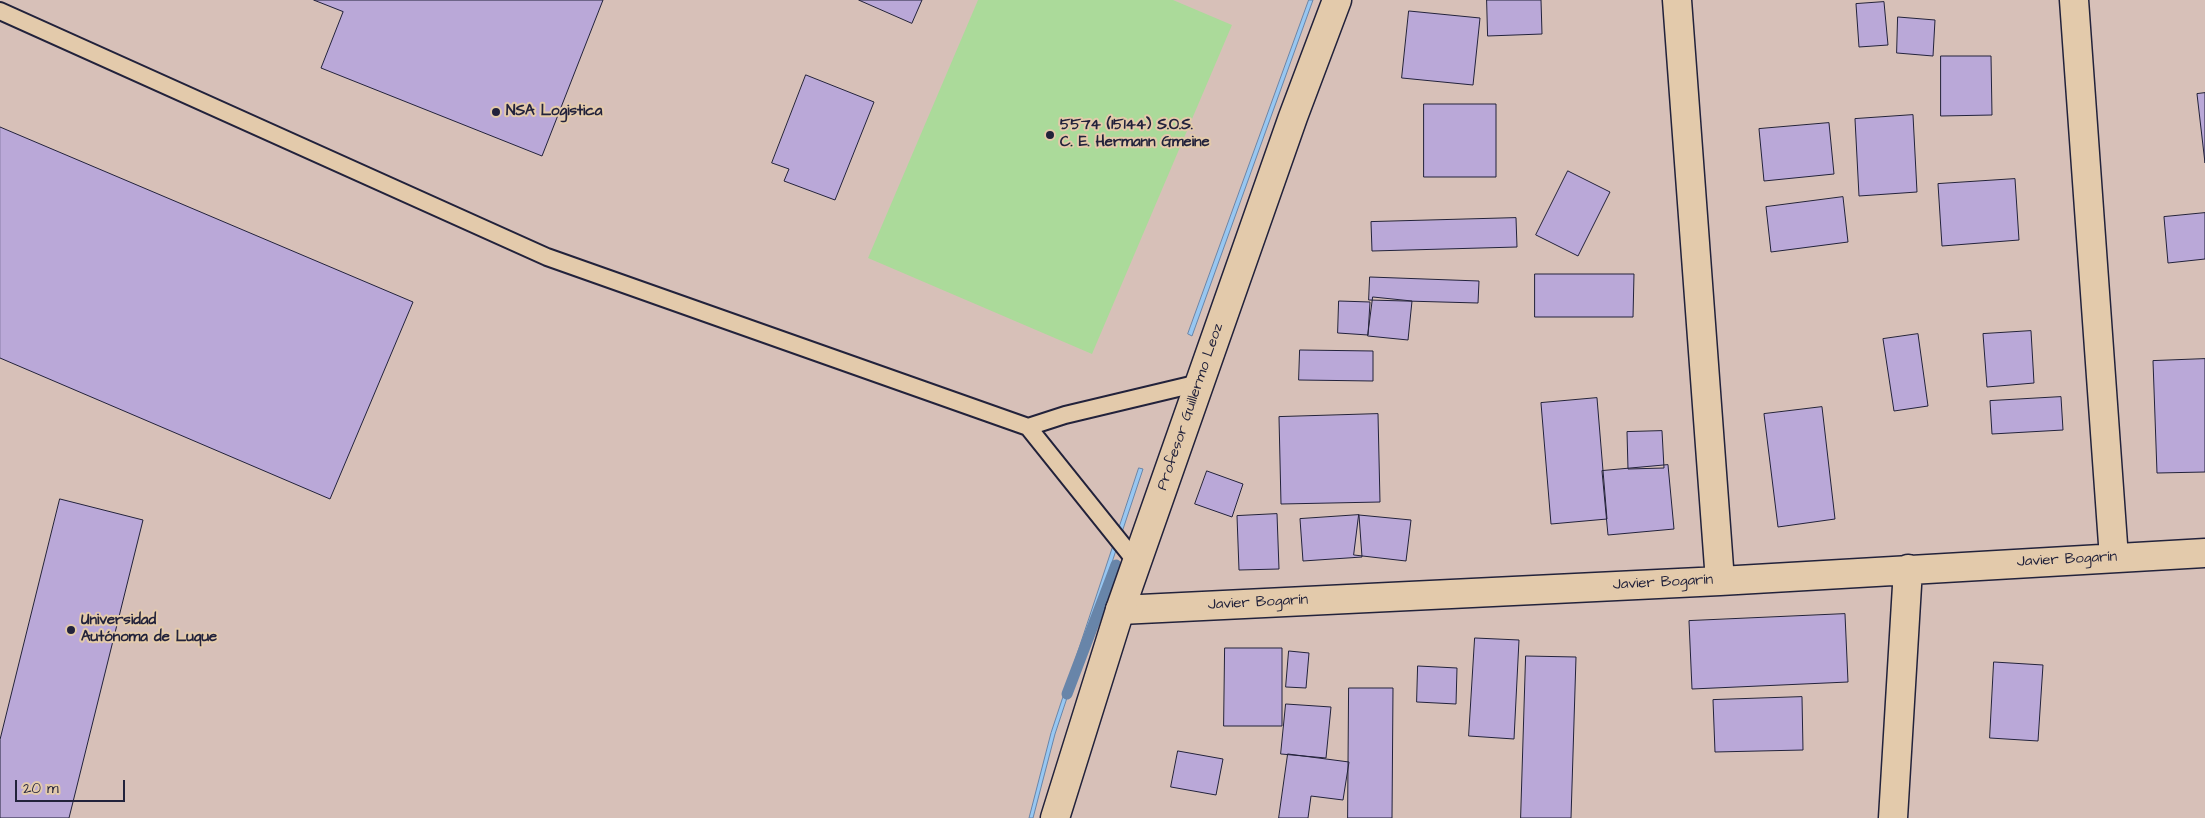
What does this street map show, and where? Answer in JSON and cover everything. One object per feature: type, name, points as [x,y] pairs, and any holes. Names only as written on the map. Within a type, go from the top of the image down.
[{"type":"street","name":"Profesor Guillermo Leoz","points":[[1055,818],[1136,562],[1292,117],[1338,0]]},
{"type":"street","points":[[1677,0],[1720,580]]},
{"type":"street","points":[[2074,0],[2114,558]]},
{"type":"street","name":"Javier Bogarín","points":[[1120,610],[1720,580],[2205,553]]},
{"type":"street","points":[[1894,818],[1908,569]]},
{"type":"lane","points":[[0,11],[547,257],[1028,427],[1136,562]]},
{"type":"lane","points":[[1028,427],[1065,415],[1199,383]]},
{"type":"green space","points":[[978,0],[1173,0],[1232,25],[1092,354],[868,258]]},
{"type":"water","points":[[1309,0],[1313,0],[1192,336],[1188,334]]},
{"type":"water","points":[[1139,468],[1143,469],[1055,734],[1033,818],[1029,818],[1051,733]]},
{"type":"building","name":"NSA Logistica","points":[[314,0],[603,0],[542,156],[321,68],[343,12]]},
{"type":"building","points":[[859,0],[922,0],[912,23]]},
{"type":"building","points":[[1487,0],[1541,0],[1542,34],[1488,36]]},
{"type":"building","points":[[1884,2],[1888,45],[1859,47],[1856,4]]},
{"type":"building","points":[[1409,11],[1480,18],[1473,85],[1402,78]]},
{"type":"building","points":[[1898,17],[1935,20],[1933,56],[1897,53]]},
{"type":"building","points":[[1941,56],[1991,56],[1992,115],[1941,116]]},
{"type":"building","points":[[806,75],[874,102],[835,200],[784,181],[789,169],[772,163]]},
{"type":"building","points":[[2205,93],[2205,163],[2197,94]]},
{"type":"building","points":[[1424,104],[1496,104],[1496,177],[1424,177]]},
{"type":"building","points":[[1913,115],[1917,192],[1859,196],[1855,119]]},
{"type":"building","points":[[1829,123],[1834,174],[1764,181],[1759,129]]},
{"type":"building","points":[[0,127],[413,302],[330,499],[0,358]]},
{"type":"building","points":[[1568,171],[1610,192],[1578,256],[1536,235]]},
{"type":"building","points":[[2015,179],[2019,240],[1942,246],[1938,184]]},
{"type":"building","points":[[1843,197],[1848,242],[1771,252],[1766,207]]},
{"type":"building","points":[[2205,213],[2205,259],[2168,263],[2164,217]]},
{"type":"building","points":[[1516,218],[1517,247],[1372,251],[1371,222]]},
{"type":"building","points":[[1535,274],[1634,274],[1633,317],[1535,317]]},
{"type":"building","points":[[1370,277],[1479,281],[1478,303],[1369,300]]},
{"type":"building","points":[[1373,297],[1412,301],[1408,340],[1368,336]]},
{"type":"building","points":[[1339,301],[1370,302],[1368,335],[1338,333]]},
{"type":"building","points":[[2031,331],[2034,383],[1987,387],[1983,334]]},
{"type":"building","points":[[1918,334],[1928,406],[1894,411],[1883,339]]},
{"type":"building","points":[[1300,350],[1373,351],[1373,381],[1299,380]]},
{"type":"building","points":[[2205,359],[2205,472],[2157,473],[2153,361]]},
{"type":"building","points":[[2061,397],[2063,430],[1992,434],[1990,401]]},
{"type":"building","points":[[1597,398],[1607,519],[1551,524],[1541,403]]},
{"type":"building","points":[[1822,407],[1835,519],[1778,527],[1764,414]]},
{"type":"building","points":[[1378,414],[1380,502],[1281,504],[1279,417]]},
{"type":"building","points":[[1662,431],[1664,468],[1628,469],[1627,432]]},
{"type":"building","points":[[1668,465],[1674,529],[1608,535],[1602,471]]},
{"type":"building","points":[[1207,471],[1243,484],[1232,517],[1195,504]]},
{"type":"building","name":"Universidad Autónoma de Luque","points":[[60,499],[143,520],[69,818],[0,818],[0,740]]},
{"type":"building","points":[[1277,514],[1279,569],[1239,570],[1237,516]]},
{"type":"building","points":[[1359,515],[1411,520],[1406,561],[1354,555]]},
{"type":"building","points":[[1359,515],[1362,557],[1303,561],[1300,519]]},
{"type":"building","points":[[1845,614],[1848,682],[1692,689],[1689,621]]},
{"type":"building","points":[[1475,638],[1519,640],[1514,739],[1469,736]]},
{"type":"building","points":[[1225,648],[1282,648],[1282,726],[1224,726]]},
{"type":"building","points":[[1289,651],[1309,653],[1306,688],[1286,687]]},
{"type":"building","points":[[1526,656],[1576,657],[1571,818],[1521,818]]},
{"type":"building","points":[[1994,662],[2043,665],[2038,741],[1990,738]]},
{"type":"building","points":[[1418,666],[1457,668],[1456,704],[1417,702]]},
{"type":"building","points":[[1349,688],[1393,688],[1392,818],[1348,818]]},
{"type":"building","points":[[1802,697],[1803,750],[1715,752],[1713,700]]},
{"type":"building","points":[[1286,704],[1331,707],[1326,758],[1281,754]]},
{"type":"building","points":[[1178,751],[1223,759],[1216,795],[1171,787]]},
{"type":"building","points":[[1288,754],[1349,762],[1343,800],[1311,796],[1308,818],[1279,818]]},
{"type":"waterway","points":[[1067,694],[1116,565]]},
{"type":"place","name":"NSA Logistica","points":[[496,112]]},
{"type":"place","name":"5574 (15144) S.O.S. C. E. Hermann Gmeine","points":[[1050,135]]},
{"type":"place","name":"Universidad Autónoma de Luque","points":[[71,630]]}]
